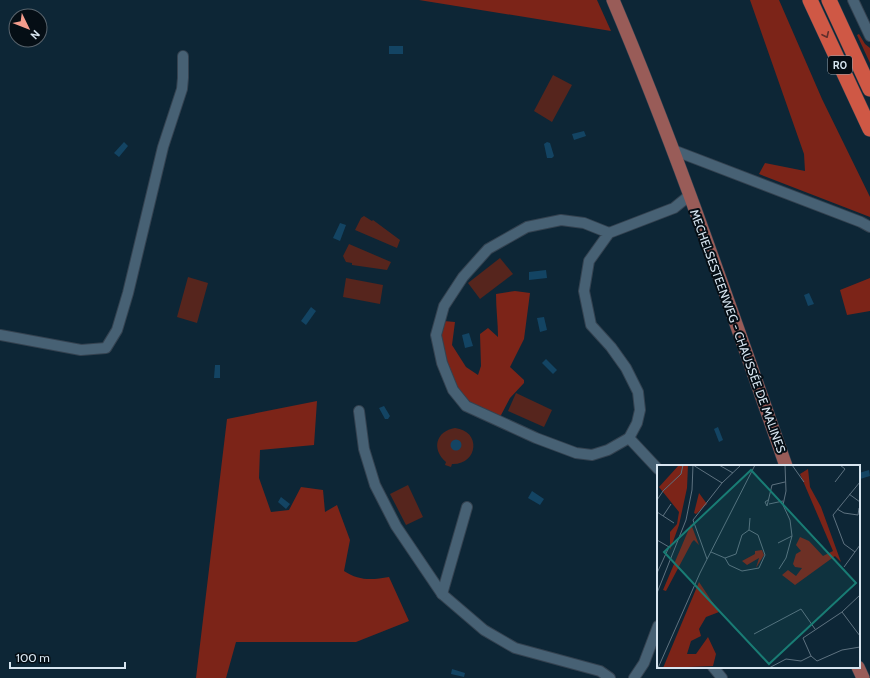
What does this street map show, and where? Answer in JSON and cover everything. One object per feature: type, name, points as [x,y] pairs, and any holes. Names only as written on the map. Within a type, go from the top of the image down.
[{"type":"highway","name":"R0","points":[[810,0],[870,129]]},
{"type":"highway","name":"R0","points":[[829,0],[870,89]]},
{"type":"main road","name":"MECHELSESTEENWEG - CHAUSSÉE DE MALINES","points":[[613,0],[642,68],[704,232],[786,465]]},
{"type":"main road","points":[[858,668],[863,678]]},
{"type":"street","points":[[853,0],[870,36]]},
{"type":"street","points":[[0,335],[81,350],[106,348],[117,330],[163,147],[182,89],[183,56]]},
{"type":"street","points":[[673,150],[870,227]]},
{"type":"street","points":[[609,234],[584,223],[561,220],[527,227],[488,249],[463,277],[444,306],[436,335],[442,363],[453,390],[466,406],[536,438],[576,453],[592,455],[608,450],[629,438],[637,423],[640,410],[638,392],[626,368],[611,347],[591,325],[584,291],[589,261],[609,234],[692,201]]},
{"type":"street","points":[[359,411],[364,449],[375,485],[396,526],[442,594],[484,630],[515,648],[600,671],[610,678]]},
{"type":"street","points":[[629,438],[657,468]]},
{"type":"street","points":[[442,594],[467,507]]},
{"type":"street","points":[[634,678],[644,663],[657,629]]},
{"type":"street","points":[[714,668],[722,678]]},
{"type":"shaded area","points":[[419,0],[597,0],[611,31]]},
{"type":"shaded area","points":[[750,0],[779,0],[822,99],[870,197],[870,217],[759,174],[765,163],[805,171],[804,154]]},
{"type":"shaded area","points":[[859,34],[865,44],[870,48],[870,63],[857,35]]},
{"type":"shaded area","points":[[553,75],[572,85],[552,122],[534,111]]},
{"type":"shaded area","points":[[364,216],[372,221],[373,220],[400,240],[397,248],[355,230],[361,218]]},
{"type":"shaded area","points":[[349,244],[391,262],[387,270],[352,265],[352,263],[346,262],[343,256]]},
{"type":"shaded area","points":[[500,258],[513,274],[480,299],[468,283]]},
{"type":"shaded area","points":[[188,277],[208,283],[197,323],[177,317]]},
{"type":"shaded area","points":[[346,278],[383,285],[380,304],[343,297]]},
{"type":"shaded area","points":[[870,278],[870,311],[847,315],[840,290]]},
{"type":"shaded area","points":[[515,291],[530,293],[524,339],[510,367],[524,380],[524,383],[510,398],[500,417],[467,404],[453,386],[440,331],[444,321],[455,322],[452,345],[466,367],[478,375],[481,366],[480,334],[488,328],[498,337],[496,294]]},
{"type":"shaded area","points":[[516,393],[552,410],[544,427],[508,411]]},
{"type":"shaded area","points":[[317,401],[314,445],[260,450],[259,478],[271,512],[289,510],[301,487],[323,490],[325,512],[337,505],[350,540],[344,571],[355,577],[366,579],[389,577],[409,621],[356,642],[236,642],[226,678],[196,678],[227,419]]},
{"type":"shaded area","points":[[455,428],[464,430],[470,435],[473,441],[473,448],[467,459],[461,463],[452,464],[451,467],[445,465],[446,462],[438,452],[437,446],[443,433]]},
{"type":"shaded area","points":[[408,485],[423,517],[406,525],[390,494]]},
{"type":"water","points":[[389,46],[403,46],[403,54],[389,54]]},
{"type":"water","points":[[584,131],[586,136],[574,140],[572,134]]},
{"type":"water","points":[[124,142],[128,146],[119,157],[114,153]]},
{"type":"water","points":[[547,142],[550,143],[554,156],[552,158],[547,158],[544,144]]},
{"type":"water","points":[[340,223],[346,225],[340,241],[333,238]]},
{"type":"water","points":[[546,270],[547,278],[529,280],[529,272]]},
{"type":"water","points":[[809,293],[814,304],[808,306],[804,295]]},
{"type":"water","points":[[311,307],[316,311],[306,325],[301,321]]},
{"type":"water","points":[[544,317],[547,330],[540,332],[537,318]]},
{"type":"water","points":[[469,333],[473,346],[465,348],[462,335]]},
{"type":"water","points":[[546,359],[557,370],[553,374],[542,363]]},
{"type":"water","points":[[215,365],[220,365],[220,378],[214,378]]},
{"type":"water","points":[[384,406],[390,416],[388,419],[385,419],[379,408]]},
{"type":"water","points":[[718,427],[723,440],[719,442],[714,429]]},
{"type":"water","points":[[454,440],[458,440],[460,441],[460,449],[454,450],[451,447],[451,443]]},
{"type":"water","points":[[869,470],[870,476],[860,479],[860,473]]},
{"type":"water","points":[[532,491],[544,499],[540,505],[528,498]]},
{"type":"water","points":[[281,497],[290,504],[286,509],[278,502]]},
{"type":"water","points":[[452,669],[465,673],[464,677],[451,674]]}]
